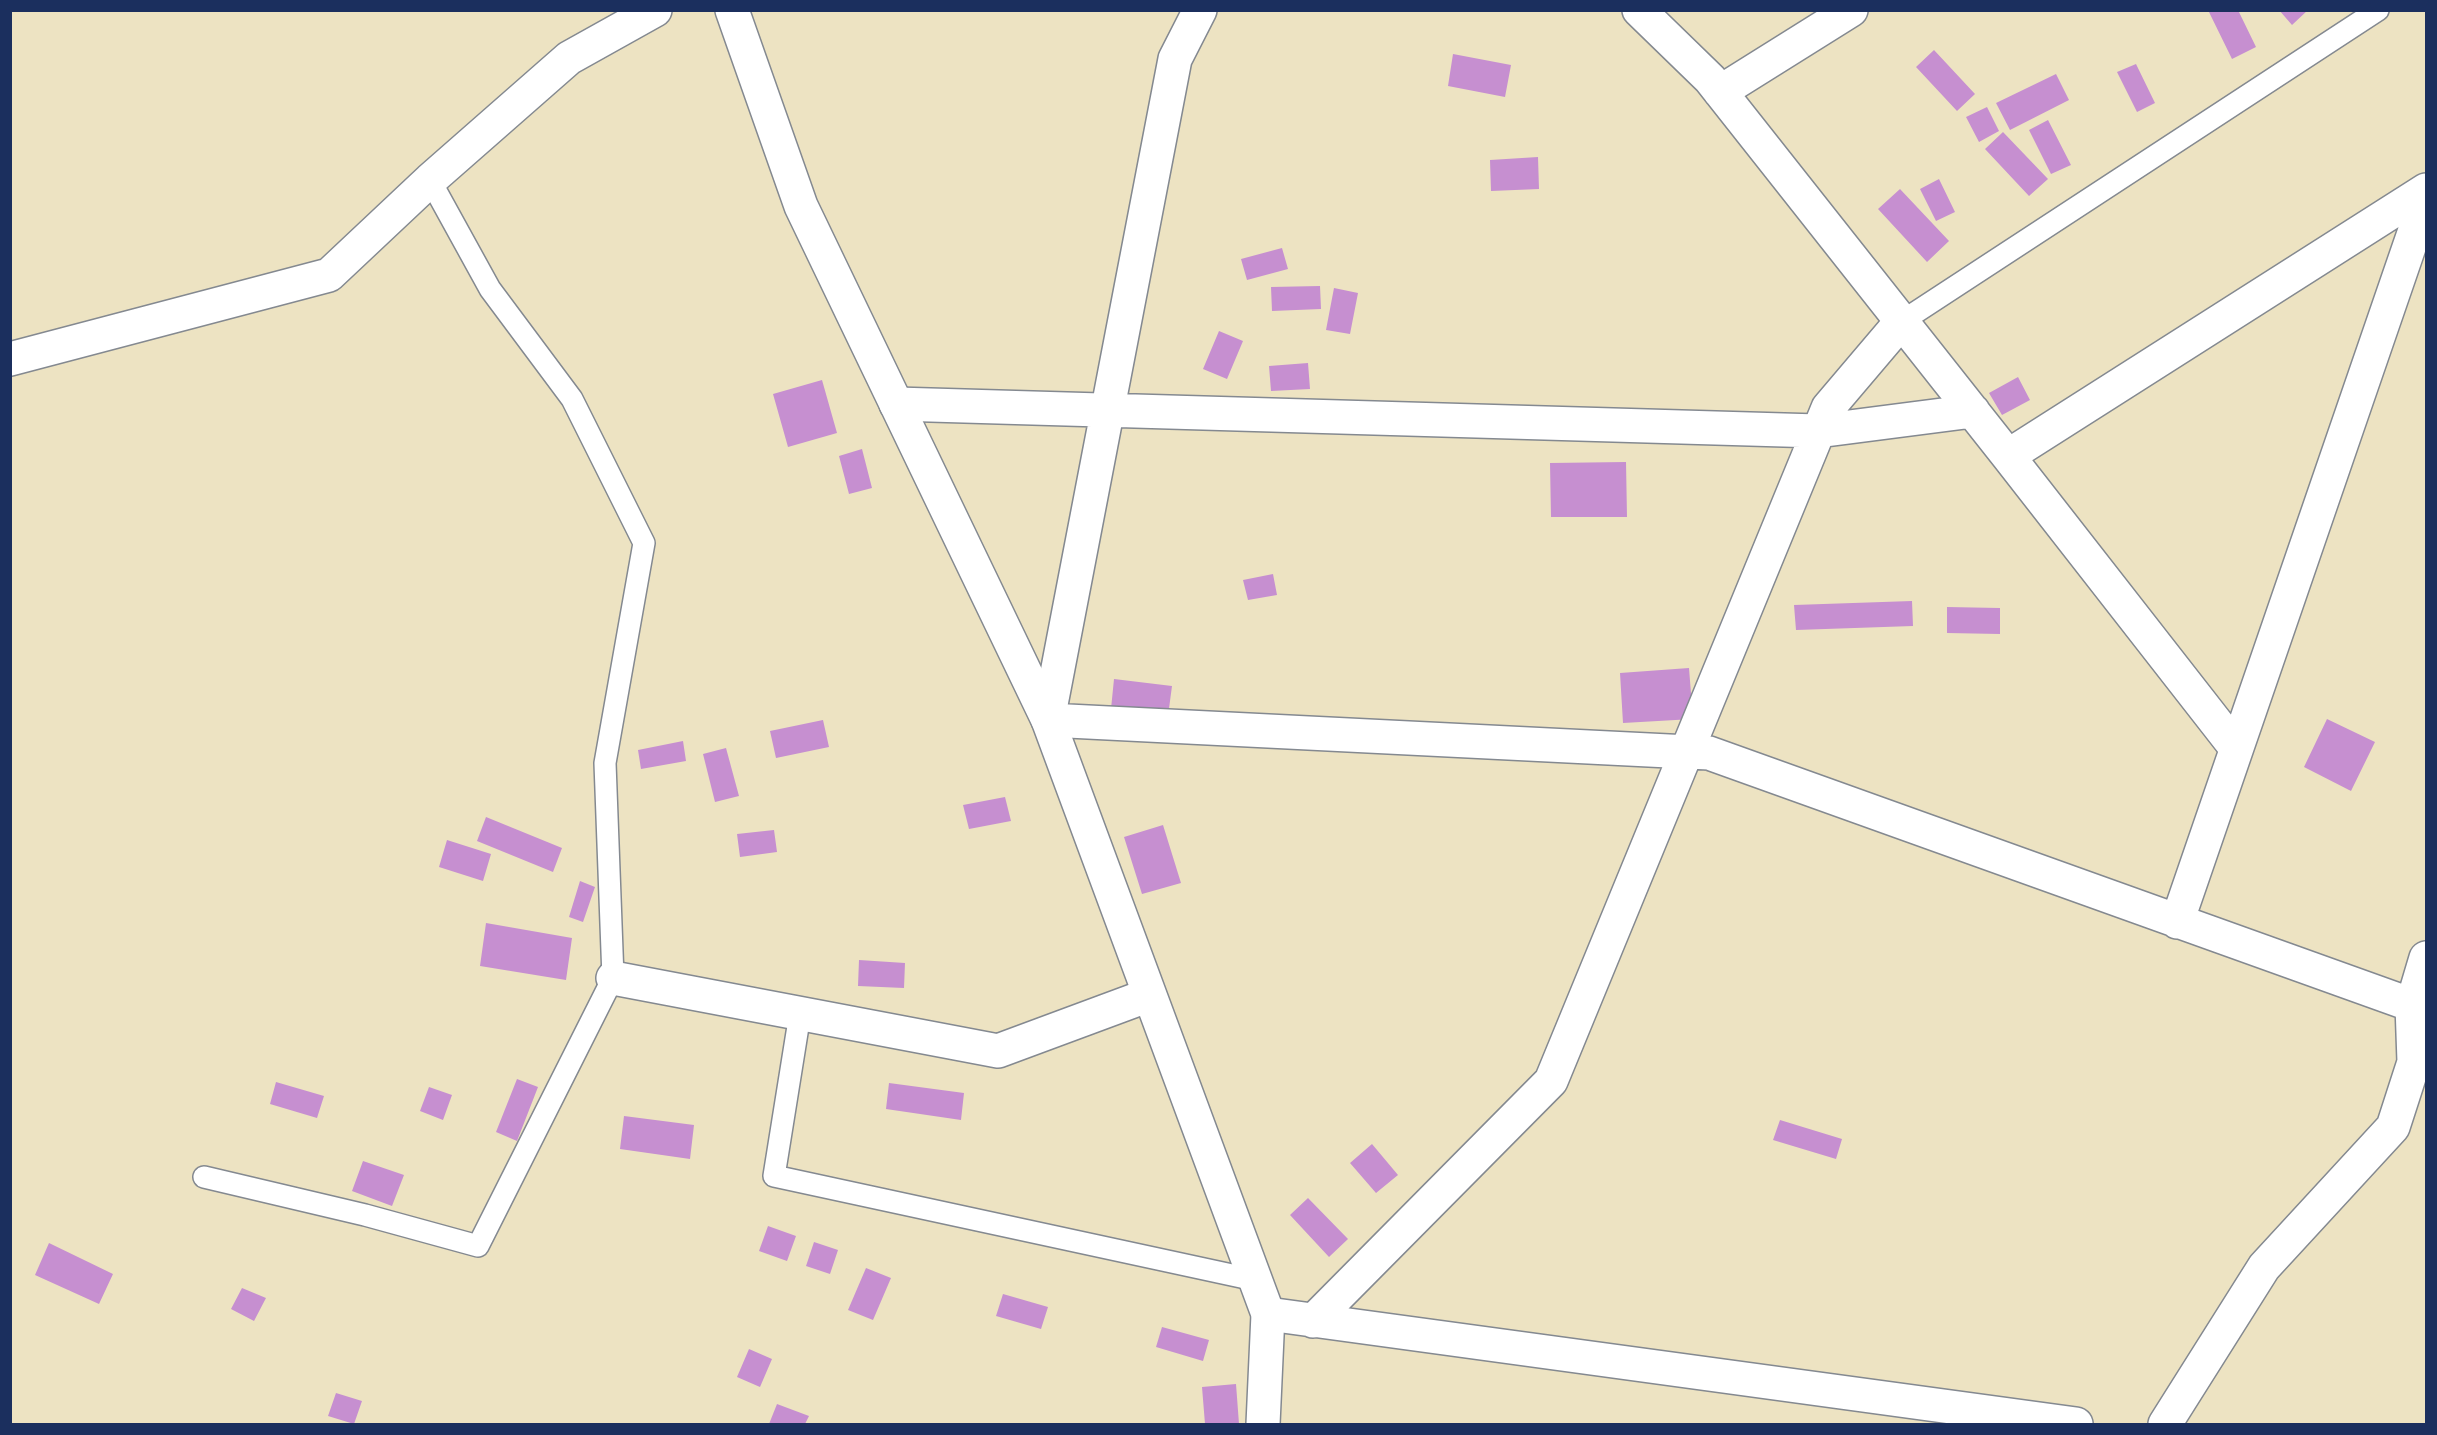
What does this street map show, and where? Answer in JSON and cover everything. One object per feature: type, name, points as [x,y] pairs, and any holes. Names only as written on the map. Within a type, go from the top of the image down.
[{"type":"street","points":[[10,359],[329,275],[430,180],[569,58],[656,10]]},
{"type":"street","points":[[732,10],[801,206],[1048,720],[1268,1314],[1263,1425]]},
{"type":"street","points":[[1048,720],[1175,59],[1200,10]]},
{"type":"street","points":[[1639,10],[1710,79],[2236,748]]},
{"type":"street","points":[[1719,92],[1851,10]]},
{"type":"street","points":[[2008,456],[2427,190]]},
{"type":"street","points":[[2177,922],[2427,198]]},
{"type":"street","points":[[1313,1321],[1551,1081],[1828,408],[1901,321]]},
{"type":"street","points":[[896,404],[1818,431],[1973,411]]},
{"type":"street","points":[[1048,720],[1709,753],[2177,922],[2419,1005]]},
{"type":"street","points":[[2165,1425],[2264,1267],[2393,1127],[2414,1062],[2419,1005],[2427,958]]},
{"type":"street","points":[[613,978],[998,1052],[1149,995]]},
{"type":"street","points":[[1268,1314],[2076,1425]]},
{"type":"lane","points":[[1901,321],[2378,10]]},
{"type":"lane","points":[[204,1177],[365,1215],[478,1246],[613,978],[605,763],[644,543],[572,399],[490,289],[430,180]]},
{"type":"lane","points":[[800,1014],[774,1176],[1255,1280]]},
{"type":"building","points":[[2208,10],[2238,10],[2256,47],[2232,59]]},
{"type":"building","points":[[2279,10],[2308,10],[2292,25]]},
{"type":"building","points":[[1934,50],[1975,94],[1957,111],[1916,67]]},
{"type":"building","points":[[1453,54],[1511,65],[1505,97],[1448,86]]},
{"type":"building","points":[[2136,64],[2155,103],[2137,112],[2117,72]]},
{"type":"building","points":[[2056,74],[2069,100],[2010,130],[1996,103]]},
{"type":"building","points":[[1987,107],[1999,131],[1979,142],[1966,117]]},
{"type":"building","points":[[2048,120],[2071,165],[2051,174],[2029,130]]},
{"type":"building","points":[[2003,132],[2048,179],[2029,196],[1985,149]]},
{"type":"building","points":[[1538,157],[1539,189],[1491,191],[1490,160]]},
{"type":"building","points":[[1939,179],[1955,212],[1936,221],[1920,189]]},
{"type":"building","points":[[1900,189],[1949,241],[1927,262],[1878,209]]},
{"type":"building","points":[[1282,248],[1288,269],[1247,280],[1241,259]]},
{"type":"building","points":[[1320,286],[1321,309],[1272,311],[1271,287]]},
{"type":"building","points":[[1334,288],[1358,293],[1350,334],[1326,330]]},
{"type":"building","points":[[1219,331],[1243,341],[1227,379],[1203,369]]},
{"type":"building","points":[[1308,363],[1310,389],[1271,391],[1269,366]]},
{"type":"building","points":[[2018,377],[2030,400],[2002,415],[1989,393]]},
{"type":"building","points":[[822,380],[837,433],[788,447],[773,394]]},
{"type":"building","points":[[862,449],[872,488],[849,494],[839,456]]},
{"type":"building","points":[[1626,462],[1627,517],[1551,517],[1550,463]]},
{"type":"building","points":[[1273,574],[1277,595],[1248,600],[1243,580]]},
{"type":"building","points":[[1912,601],[1913,626],[1796,630],[1794,605]]},
{"type":"building","points":[[1947,607],[2000,608],[2000,634],[1947,633]]},
{"type":"building","points":[[1689,668],[1693,719],[1623,723],[1620,673]]},
{"type":"building","points":[[1114,679],[1172,686],[1168,716],[1111,709]]},
{"type":"building","points":[[2327,719],[2375,742],[2351,791],[2304,767]]},
{"type":"building","points":[[823,720],[829,747],[776,758],[770,731]]},
{"type":"building","points":[[683,741],[686,761],[641,769],[638,750]]},
{"type":"building","points":[[726,748],[739,796],[715,802],[703,754]]},
{"type":"building","points":[[1005,797],[1011,821],[969,829],[963,805]]},
{"type":"building","points":[[486,817],[562,848],[553,872],[477,841]]},
{"type":"building","points":[[1163,825],[1181,883],[1142,894],[1124,837]]},
{"type":"building","points":[[774,830],[777,852],[740,857],[737,834]]},
{"type":"building","points":[[447,840],[491,854],[483,881],[439,867]]},
{"type":"building","points":[[580,881],[595,887],[583,922],[569,917]]},
{"type":"building","points":[[486,923],[572,938],[566,980],[480,966]]},
{"type":"building","points":[[859,960],[905,963],[904,988],[858,986]]},
{"type":"building","points":[[517,1079],[538,1087],[517,1141],[496,1132]]},
{"type":"building","points":[[276,1082],[324,1096],[317,1118],[270,1104]]},
{"type":"building","points":[[889,1083],[964,1093],[961,1120],[886,1109]]},
{"type":"building","points":[[429,1087],[452,1095],[443,1120],[420,1111]]},
{"type":"building","points":[[624,1116],[694,1125],[690,1159],[620,1149]]},
{"type":"building","points":[[1780,1120],[1842,1139],[1836,1159],[1773,1140]]},
{"type":"building","points":[[1372,1144],[1398,1175],[1376,1193],[1350,1163]]},
{"type":"building","points":[[363,1161],[404,1175],[392,1206],[352,1191]]},
{"type":"building","points":[[1308,1198],[1348,1239],[1329,1257],[1290,1215]]},
{"type":"building","points":[[768,1226],[796,1236],[787,1261],[759,1251]]},
{"type":"building","points":[[814,1242],[838,1250],[830,1274],[806,1266]]},
{"type":"building","points":[[49,1243],[113,1274],[99,1304],[35,1275]]},
{"type":"building","points":[[866,1268],[891,1278],[873,1320],[848,1310]]},
{"type":"building","points":[[242,1288],[266,1298],[254,1321],[231,1309]]},
{"type":"building","points":[[1003,1294],[1048,1307],[1041,1329],[996,1316]]},
{"type":"building","points":[[1162,1327],[1209,1340],[1203,1361],[1156,1347]]},
{"type":"building","points":[[749,1349],[772,1359],[760,1387],[737,1377]]},
{"type":"building","points":[[1236,1384],[1239,1424],[1205,1424],[1202,1387]]},
{"type":"building","points":[[336,1393],[362,1401],[354,1424],[328,1416]]},
{"type":"building","points":[[777,1404],[809,1416],[805,1424],[769,1424]]}]
